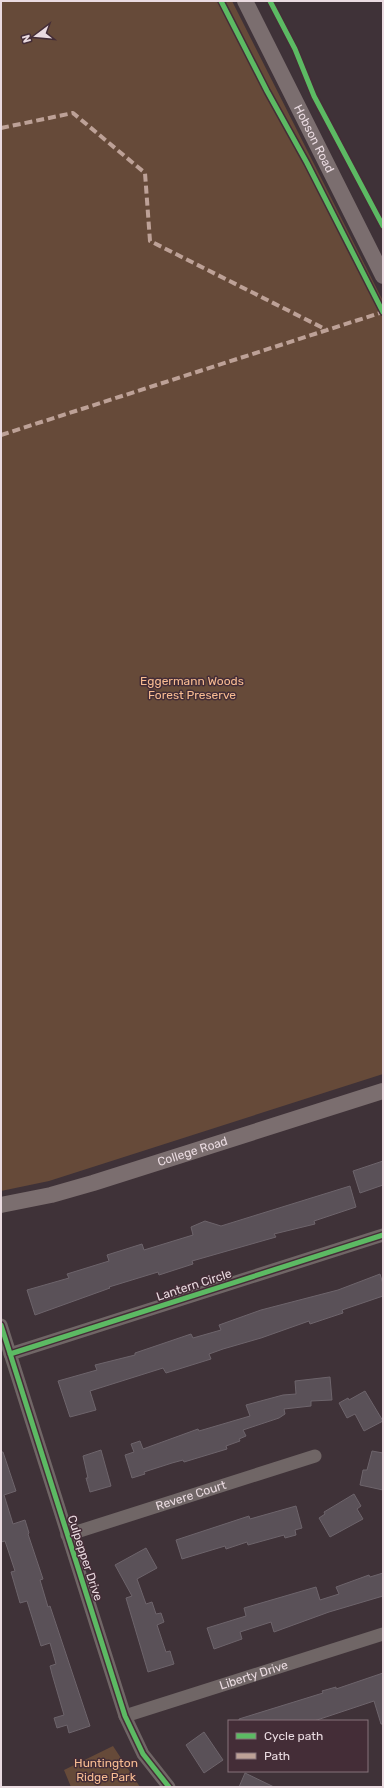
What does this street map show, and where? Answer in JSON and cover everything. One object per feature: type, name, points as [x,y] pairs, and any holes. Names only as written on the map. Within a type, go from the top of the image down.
[{"type":"main road","name":"Hobson Road","points":[[245,1],[382,274]]},
{"type":"main road","name":"College Road","points":[[1,1205],[51,1195],[93,1183],[383,1091]]},
{"type":"street","name":"Lantern Circle","points":[[10,1354],[383,1235]]},
{"type":"street","name":"Culpepper Drive","points":[[1,1325],[125,1716],[143,1754],[169,1787]]},
{"type":"street","name":"Revere Court","points":[[67,1535],[314,1456]]},
{"type":"street","name":"Liberty Drive","points":[[125,1716],[383,1634]]},
{"type":"green space","name":"Eggermann Woods Forest Preserve","points":[[1,1],[232,1],[383,301],[383,1074],[49,1181],[1,1191]]},
{"type":"green space","name":"Huntington Ridge Park","points":[[113,1746],[140,1787],[71,1787],[64,1770]]},
{"type":"building","points":[[383,1161],[383,1185],[360,1193],[353,1171]]},
{"type":"building","points":[[350,1186],[356,1207],[314,1221],[315,1224],[274,1234],[276,1237],[192,1261],[193,1264],[159,1275],[158,1272],[109,1287],[110,1288],[35,1315],[27,1290],[69,1278],[67,1274],[109,1261],[107,1255],[142,1244],[144,1250],[193,1235],[191,1227],[205,1221],[221,1226]]},
{"type":"building","points":[[380,1274],[383,1284],[383,1296],[342,1310],[343,1313],[310,1324],[309,1321],[209,1354],[211,1359],[166,1373],[163,1368],[90,1391],[96,1410],[70,1417],[58,1381],[97,1370],[95,1365],[135,1355],[135,1353],[191,1334],[193,1338],[221,1330],[219,1325],[261,1310],[338,1290]]},
{"type":"building","points":[[330,1377],[332,1400],[311,1401],[311,1406],[284,1409],[285,1414],[279,1418],[243,1430],[246,1436],[239,1439],[240,1441],[226,1446],[227,1449],[184,1462],[183,1460],[172,1463],[144,1472],[145,1474],[132,1478],[125,1455],[134,1452],[131,1444],[140,1441],[143,1449],[198,1429],[199,1431],[250,1416],[246,1405],[283,1395],[296,1394],[295,1381]]},
{"type":"building","points":[[365,1391],[383,1421],[364,1431],[355,1414],[347,1418],[339,1403],[348,1398],[349,1400]]},
{"type":"building","points":[[101,1450],[111,1486],[90,1492],[86,1478],[88,1478],[83,1456]]},
{"type":"building","points":[[372,1451],[383,1453],[383,1490],[360,1485],[363,1470],[367,1470]]},
{"type":"building","points":[[1,1452],[3,1452],[16,1491],[4,1495],[13,1524],[25,1520],[28,1534],[43,1579],[40,1580],[48,1607],[50,1606],[90,1726],[69,1733],[67,1725],[57,1728],[54,1718],[64,1715],[50,1666],[56,1664],[50,1643],[41,1646],[27,1601],[20,1603],[11,1572],[15,1571],[5,1541],[1,1542]]},
{"type":"building","points":[[354,1494],[361,1506],[357,1509],[363,1519],[330,1537],[319,1518],[325,1514],[324,1512]]},
{"type":"building","points":[[296,1506],[302,1528],[295,1530],[296,1535],[285,1538],[284,1535],[248,1545],[247,1542],[226,1549],[225,1546],[182,1559],[176,1540],[249,1516],[250,1519]]},
{"type":"building","points":[[146,1548],[157,1568],[137,1579],[146,1604],[152,1602],[156,1614],[161,1613],[164,1622],[157,1625],[166,1652],[170,1651],[174,1664],[148,1672],[126,1598],[132,1596],[115,1565]]},
{"type":"building","points":[[383,1573],[383,1596],[329,1612],[274,1632],[271,1622],[240,1632],[242,1639],[214,1649],[207,1628],[246,1616],[244,1608],[316,1587],[320,1600],[339,1594],[336,1587],[369,1575],[370,1577]]},
{"type":"building","points":[[383,1673],[383,1724],[381,1724],[374,1701],[317,1720],[239,1720],[323,1693],[322,1691],[336,1687],[336,1689]]},
{"type":"building","points":[[204,1732],[223,1760],[204,1773],[186,1745]]},
{"type":"building","points":[[245,1773],[274,1787],[239,1787]]},
{"type":"marked path","points":[[1,128],[73,113],[145,173],[150,241],[327,330]]},
{"type":"marked path","points":[[1,435],[383,312]]},
{"type":"cycle path","points":[[221,1],[267,91],[307,163],[383,312]]},
{"type":"cycle path","points":[[270,1],[295,49],[314,96],[383,226]]},
{"type":"cycle path","points":[[10,1354],[383,1235]]},
{"type":"cycle path","points":[[1,1325],[125,1716],[143,1754],[169,1787]]}]
